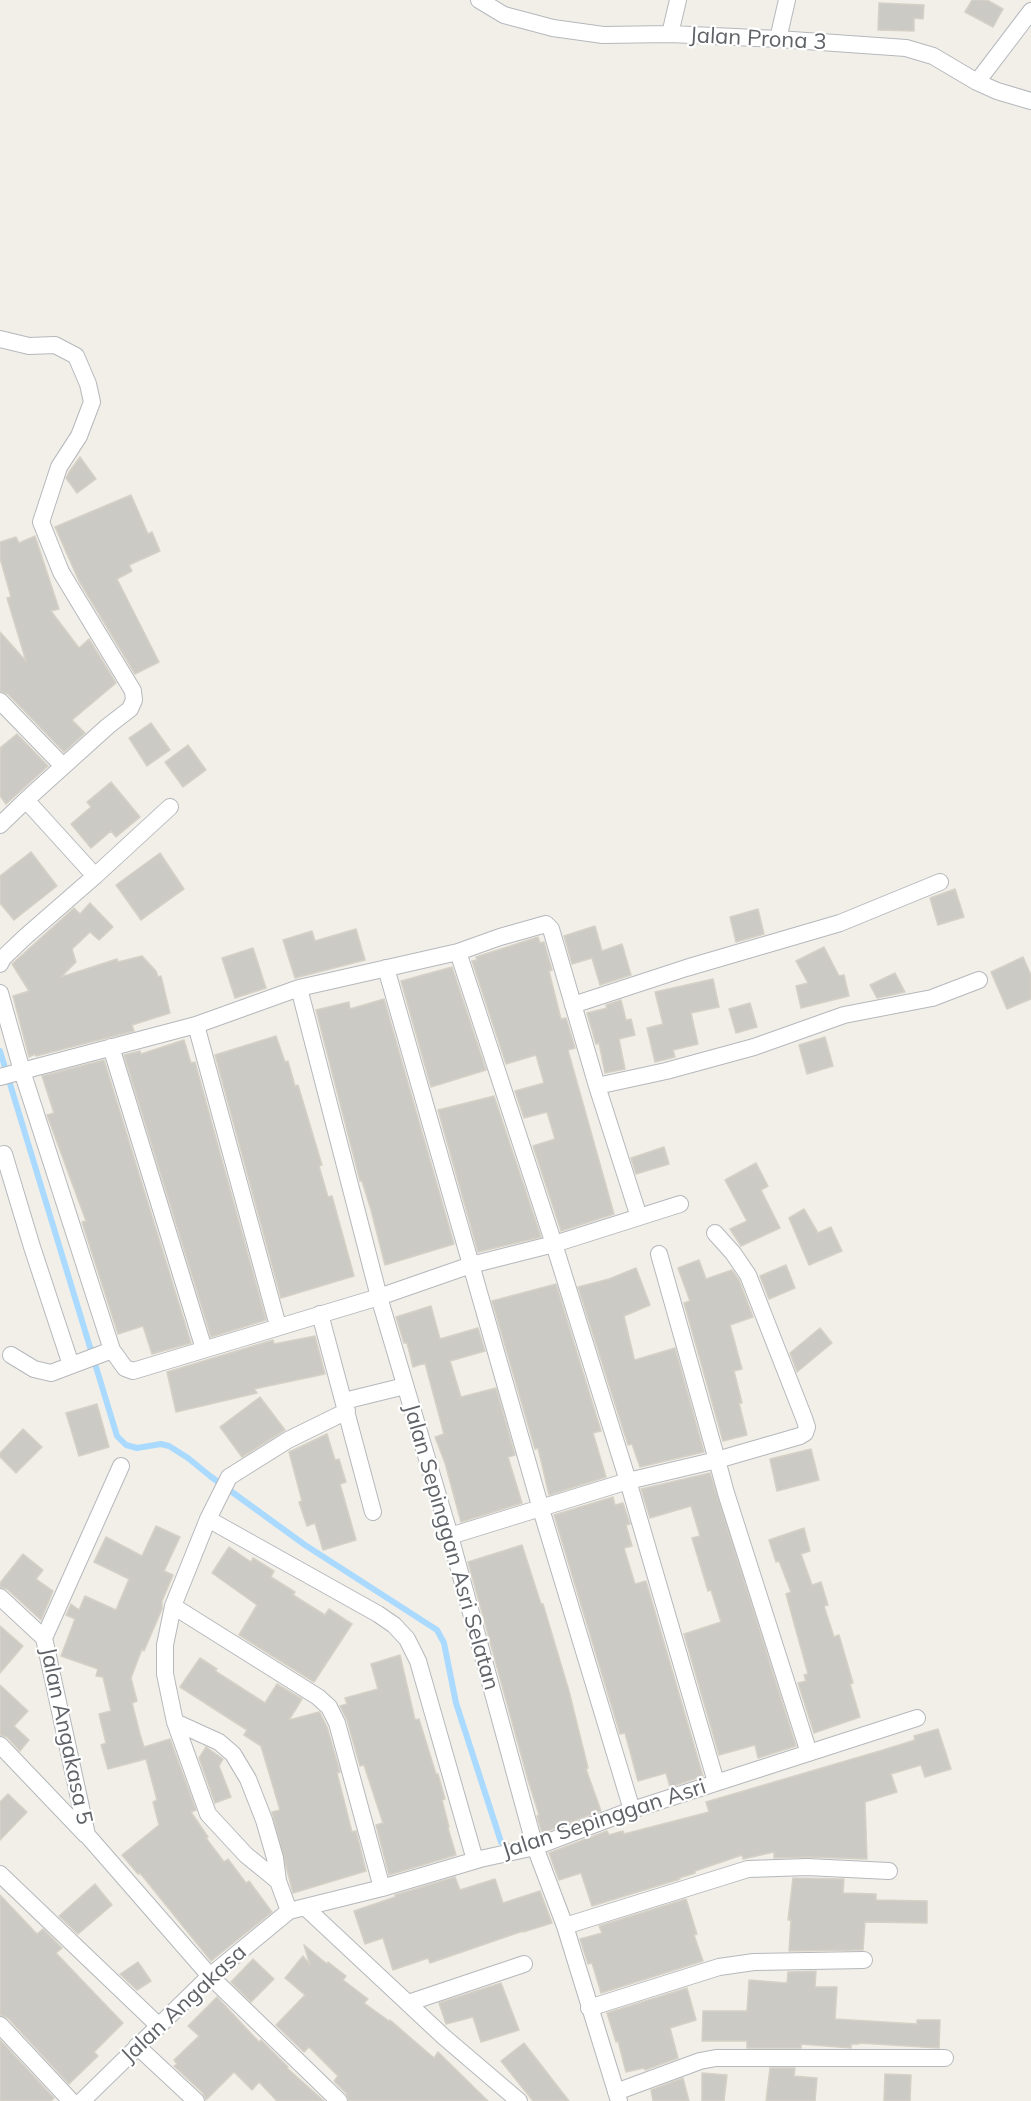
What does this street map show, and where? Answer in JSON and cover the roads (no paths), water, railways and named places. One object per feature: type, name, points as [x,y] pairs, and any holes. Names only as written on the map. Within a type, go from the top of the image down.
[{"type":"street","name":"Jalan Prona 3","points":[[479,0],[504,15],[553,28],[603,35],[670,34],[906,48],[933,56],[997,91],[1031,101]]},
{"type":"street","points":[[670,34],[678,0]]},
{"type":"street","points":[[778,39],[787,0]]},
{"type":"street","points":[[977,82],[1031,10]]},
{"type":"street","points":[[0,339],[29,346],[55,345],[75,356],[88,384],[92,402],[79,436],[59,467],[41,522],[61,572],[133,692],[134,700],[130,709],[63,766],[0,825]]},
{"type":"street","points":[[0,701],[63,766]]},
{"type":"street","points":[[26,800],[95,876]]},
{"type":"street","points":[[0,964],[3,958],[25,937],[170,807]]},
{"type":"street","points":[[573,1005],[686,968],[840,924],[940,882]]},
{"type":"street","points":[[0,1077],[196,1025],[299,988],[458,952],[546,924],[551,929],[597,1086],[639,1217]]},
{"type":"street","points":[[458,952],[554,1244],[628,1481],[716,1782]]},
{"type":"street","points":[[386,968],[541,1509],[632,1810]]},
{"type":"street","points":[[597,1086],[666,1071],[754,1047],[844,1015],[932,998],[979,980]]},
{"type":"street","name":"Jalan Sepinggan Asri Selatan","points":[[299,988],[379,1297],[450,1536],[529,1849],[565,1926],[618,2096]]},
{"type":"street","points":[[0,993],[21,1071],[112,1350],[125,1368],[133,1371],[379,1297],[471,1265],[554,1244],[680,1204]]},
{"type":"street","points":[[196,1025],[278,1326]]},
{"type":"street","points":[[111,1047],[204,1349]]},
{"type":"street","points":[[1,1151],[71,1365]]},
{"type":"street","points":[[450,1536],[628,1481],[717,1460],[805,1433],[807,1427],[748,1275],[733,1252],[715,1233]]},
{"type":"street","points":[[659,1254],[717,1460],[809,1753]]},
{"type":"street","points":[[320,1314],[373,1512]]},
{"type":"street","points":[[11,1355],[34,1369],[51,1373],[112,1350]]},
{"type":"street","points":[[278,1881],[246,1855],[208,1814],[175,1722],[165,1674],[165,1645],[173,1606],[208,1519],[229,1477],[346,1406],[405,1386]]},
{"type":"street","name":"Jalan Angakasa 5","points":[[121,1466],[44,1638],[87,1835],[210,1976],[339,2101]]},
{"type":"street","points":[[208,1519],[378,1614],[394,1625],[407,1639],[418,1661],[478,1859]]},
{"type":"street","points":[[0,1596],[44,1638]]},
{"type":"street","points":[[173,1606],[318,1697],[329,1707],[337,1723],[382,1888]]},
{"type":"street","name":"Jalan Sepinggan Asri","points":[[289,1911],[382,1888],[478,1859],[529,1849],[632,1810],[917,1718]]},
{"type":"street","points":[[175,1722],[219,1742],[233,1754],[248,1779],[264,1820],[275,1857],[278,1881],[289,1911]]},
{"type":"street","points":[[0,1745],[87,1835]]},
{"type":"street","points":[[565,1926],[748,1869],[807,1867],[890,1871]]},
{"type":"street","points":[[0,1874],[159,2026]]},
{"type":"street","points":[[306,1908],[444,2037],[519,2101]]},
{"type":"street","name":"Jalan Angakasa","points":[[82,2101],[210,1976],[289,1911]]},
{"type":"street","points":[[589,2008],[718,1967],[754,1962],[864,1960]]},
{"type":"street","points":[[408,2003],[524,1964]]},
{"type":"street","points":[[0,2025],[72,2101]]},
{"type":"street","points":[[137,2046],[196,2101]]},
{"type":"street","points":[[618,2096],[700,2061],[716,2058],[945,2058]]},
{"type":"waterway","points":[[0,1051],[117,1436],[126,1445],[137,1448],[161,1444],[169,1446],[305,1545],[437,1630],[444,1643],[456,1703],[501,1842]]}]
